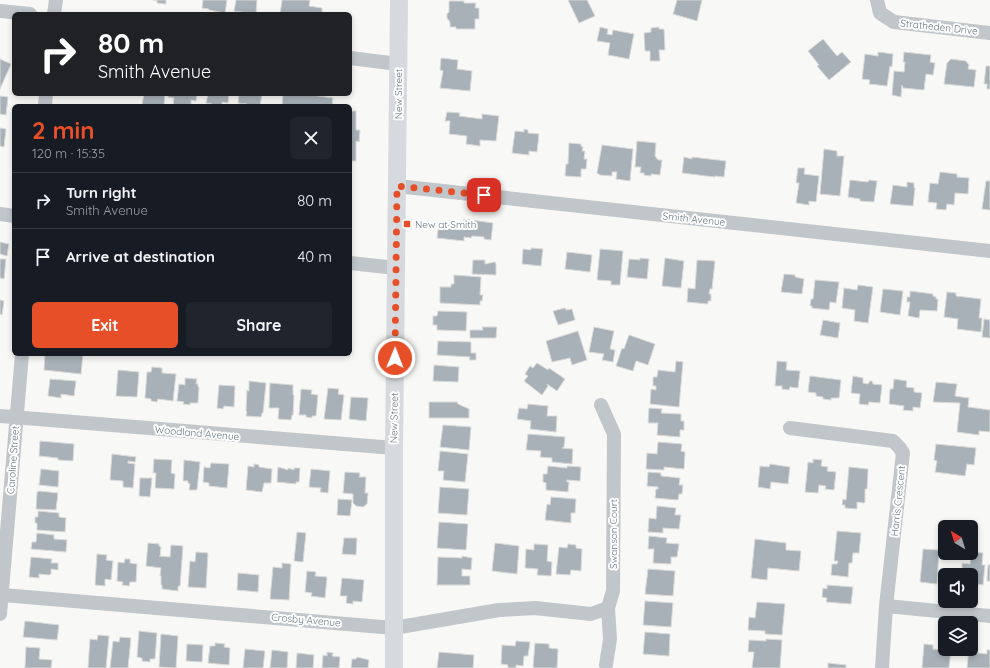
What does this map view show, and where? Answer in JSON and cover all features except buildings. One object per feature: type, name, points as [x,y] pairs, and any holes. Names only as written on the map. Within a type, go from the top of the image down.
[{"type":"main road","name":"New Street","points":[[394,668],[394,448],[399,0]]},
{"type":"street","points":[[54,12],[56,0]]},
{"type":"street","name":"Stratheden Drive","points":[[877,0],[880,13],[894,22],[990,33]]},
{"type":"street","points":[[0,11],[12,12]]},
{"type":"street","points":[[352,58],[398,64]]},
{"type":"street","name":"Smith Avenue","points":[[397,186],[990,251]]},
{"type":"street","points":[[0,214],[12,216]]},
{"type":"street","points":[[352,263],[396,268]]},
{"type":"street","name":"Caroline Street","points":[[0,614],[22,356]]},
{"type":"street","name":"Swanson Court","points":[[601,405],[614,434],[613,591],[608,608],[610,640],[606,665]]},
{"type":"street","name":"Woodland Avenue","points":[[0,416],[394,448]]},
{"type":"street","name":"Harris Crescent","points":[[790,428],[884,439],[893,441],[900,447],[903,453],[886,606],[882,668]]},
{"type":"street","name":"Crosby Avenue","points":[[2,595],[394,628],[499,610],[535,608],[591,614],[608,608]]},
{"type":"street","points":[[886,606],[990,616]]},
{"type":"place","name":"New at Smith","points":[[407,224]]},
{"type":"route","points":[[395,358],[397,186],[484,195]]}]
